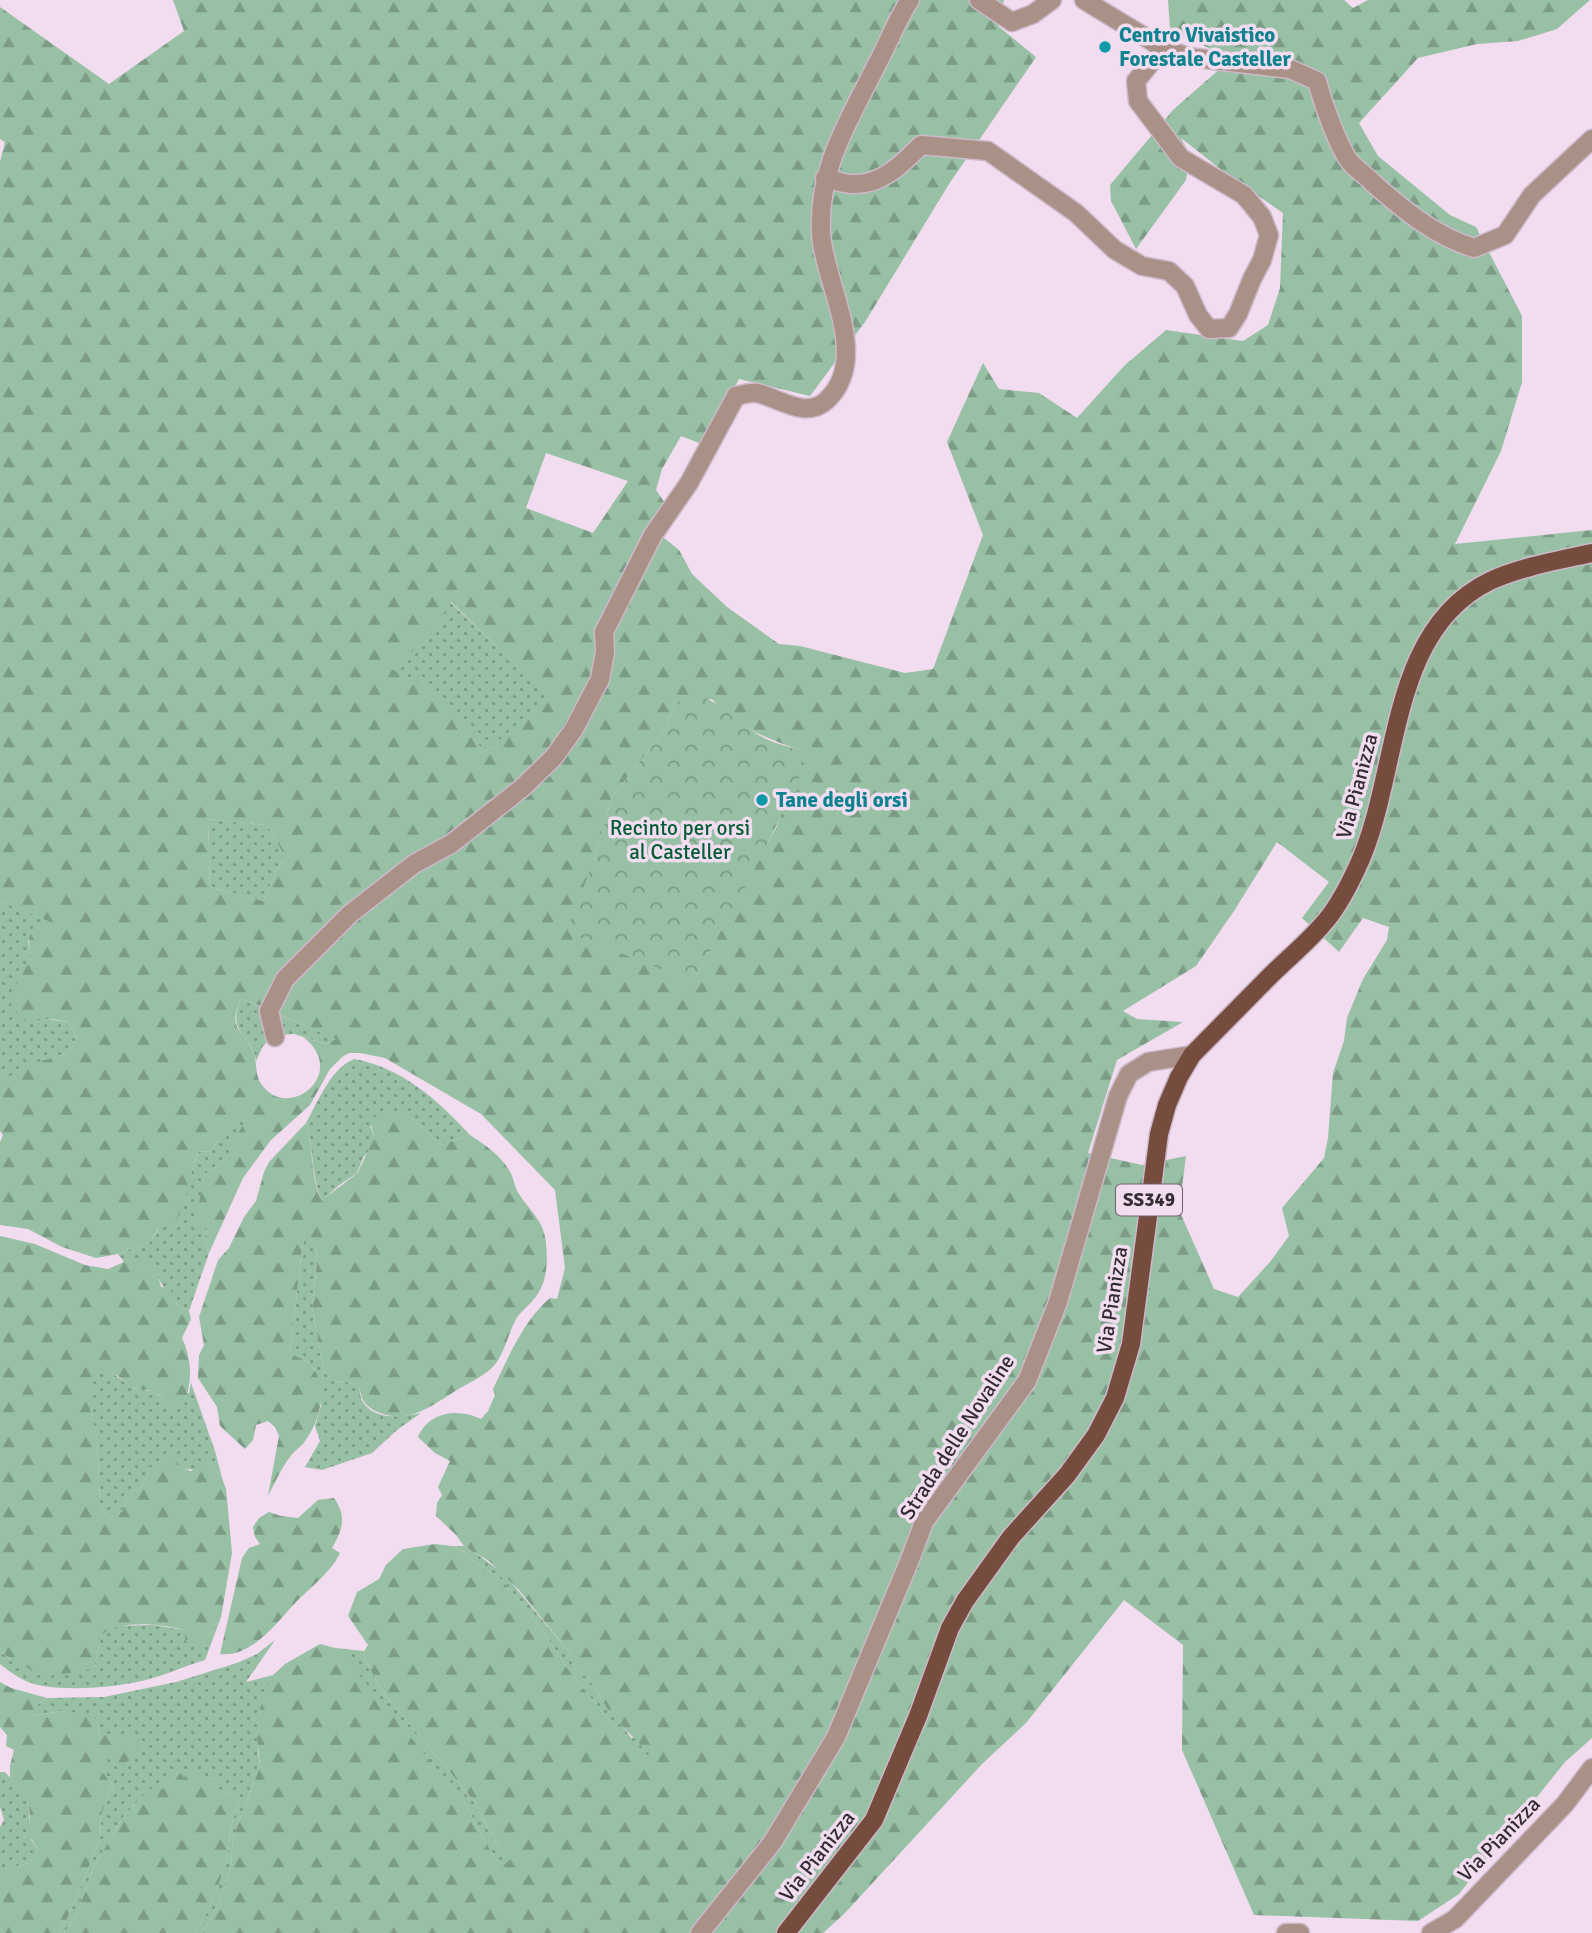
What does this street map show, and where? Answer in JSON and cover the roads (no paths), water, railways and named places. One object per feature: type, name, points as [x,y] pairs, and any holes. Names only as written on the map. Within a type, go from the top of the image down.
[{"type":"main road","name":"Via Pianizza","points":[[786,1933],[874,1820],[918,1716],[950,1628],[965,1601],[1011,1537],[1067,1475],[1096,1436],[1115,1398],[1131,1345],[1159,1134],[1167,1105],[1192,1055],[1325,923],[1356,870],[1371,833],[1400,709],[1420,657],[1433,634],[1449,613],[1469,595],[1491,581],[1553,561],[1592,553]]},
{"type":"street","points":[[275,1037],[270,1011],[285,979],[350,914],[414,864],[451,844],[522,788],[561,748],[600,679],[605,652],[604,632],[653,535],[689,483],[736,396],[754,392],[804,409],[826,401],[845,374],[847,355],[821,232],[823,186],[833,153],[910,0]]},
{"type":"street","points":[[980,1],[1012,22],[1033,14],[1052,0]]},
{"type":"street","points":[[1084,0],[1163,48],[1188,57],[1290,69],[1317,81],[1321,97],[1349,160],[1399,205],[1431,229],[1446,238],[1474,248],[1505,235],[1532,195],[1592,139]]},
{"type":"street","points":[[825,178],[853,184],[880,180],[901,166],[921,145],[988,151],[1076,213],[1115,250],[1142,266],[1169,271],[1185,286],[1198,315],[1209,329],[1229,328],[1262,260],[1269,235],[1262,217],[1244,195],[1181,158],[1138,101],[1136,81],[1163,48]]},
{"type":"street","name":"Strada delle Novaline","points":[[700,1933],[772,1843],[830,1747],[924,1522],[1027,1381],[1058,1302],[1118,1096],[1129,1074],[1148,1062],[1192,1055]]},
{"type":"street","name":"Via Pianizza","points":[[1431,1933],[1455,1919],[1565,1804],[1592,1768]]},
{"type":"street","points":[[1286,1933],[1300,1933]]},
{"type":"place","name":"Centro Vivaistico Forestale Casteller","points":[[1105,47]]},
{"type":"place","name":"Tane degli orsi","points":[[762,800]]},
{"type":"park label","name":"Recinto per orsi al Casteller","points":[[680,840]]}]
